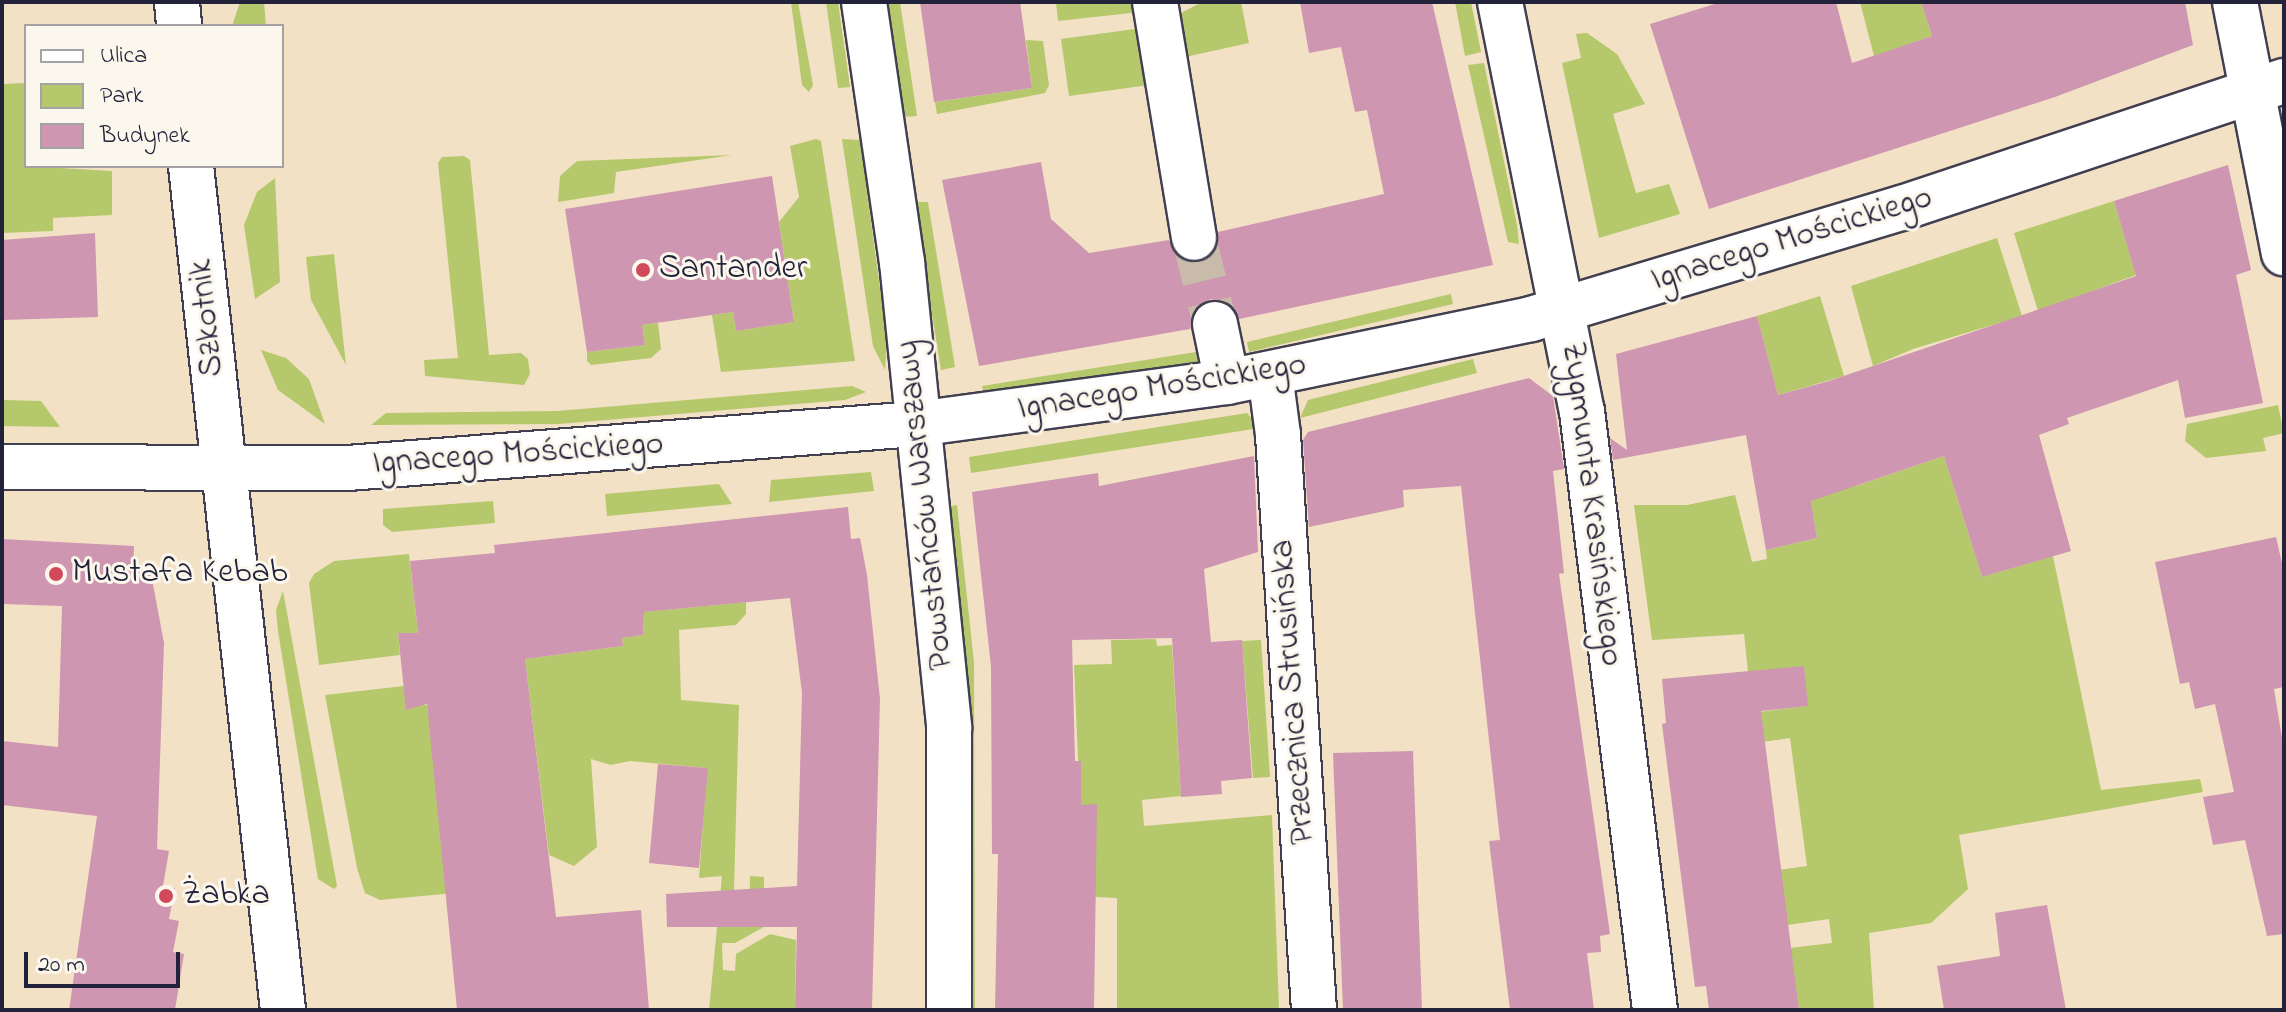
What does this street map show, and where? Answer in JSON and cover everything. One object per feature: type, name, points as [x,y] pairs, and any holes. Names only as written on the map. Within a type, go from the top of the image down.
[{"type":"street","points":[[177,2],[179,24]]},
{"type":"street","name":"Powstańców Warszawy","points":[[864,2],[902,262],[949,728],[949,1010]]},
{"type":"street","points":[[1155,2],[1194,238]]},
{"type":"street","name":"Zygmunta Krasińskiego","points":[[1500,2],[1564,307],[1582,411],[1655,1010]]},
{"type":"street","points":[[2235,2],[2268,87],[2284,253]]},
{"type":"street","name":"Ignacego Mościckiego","points":[[2,467],[348,468],[916,424],[1227,382],[1564,307],[1902,208],[2268,87]]},
{"type":"street","name":"Szkotnik","points":[[191,168],[283,1010]]},
{"type":"street","points":[[1215,324],[1227,382]]},
{"type":"street","name":"Przecznica Strusińska","points":[[1270,374],[1278,435],[1314,1010]]},
{"type":"green space","points":[[240,2],[264,2],[266,24],[233,24]]},
{"type":"green space","points":[[791,2],[798,2],[813,85],[809,92],[802,85]]},
{"type":"green space","points":[[826,2],[838,2],[850,87],[838,88]]},
{"type":"green space","points":[[886,2],[900,2],[917,116],[903,117]]},
{"type":"green space","points":[[1056,2],[1138,2],[1140,12],[1058,21]]},
{"type":"green space","points":[[1202,2],[1241,2],[1249,43],[1185,57],[1174,29],[1183,12]]},
{"type":"green space","points":[[1455,2],[1471,2],[1481,52],[1465,56]]},
{"type":"green space","points":[[1860,2],[1921,2],[1932,36],[1874,56]]},
{"type":"green space","points":[[1142,28],[1149,85],[1069,96],[1061,39]]},
{"type":"green space","points":[[1587,33],[1617,54],[1645,104],[1613,114],[1636,193],[1669,184],[1680,214],[1599,238],[1562,63],[1581,58],[1576,34]]},
{"type":"green space","points":[[1026,40],[1043,41],[1049,85],[1045,93],[937,114],[935,102],[1032,88]]},
{"type":"green space","points":[[1484,63],[1519,244],[1508,242],[1468,65]]},
{"type":"green space","points":[[24,83],[24,168],[112,171],[112,215],[53,218],[53,231],[2,233],[2,84]]},
{"type":"green space","points":[[816,139],[821,141],[855,361],[721,372],[712,315],[733,312],[736,331],[794,322],[779,222],[799,197],[790,146]]},
{"type":"green space","points":[[842,139],[860,140],[887,340],[885,370],[873,346]]},
{"type":"green space","points":[[732,155],[616,172],[614,193],[558,202],[560,176],[577,161]]},
{"type":"green space","points":[[464,156],[470,160],[489,355],[521,353],[528,359],[530,374],[524,385],[425,376],[424,360],[458,358],[438,163],[442,157]]},
{"type":"green space","points":[[275,178],[280,282],[255,299],[244,225],[257,192]]},
{"type":"green space","points":[[2114,201],[2136,275],[2038,311],[2014,233]]},
{"type":"green space","points":[[914,202],[928,202],[955,367],[941,370]]},
{"type":"green space","points":[[1997,238],[2022,316],[1913,349],[1873,366],[1851,286]]},
{"type":"green space","points":[[334,254],[346,365],[311,300],[306,257]]},
{"type":"green space","points":[[1451,294],[1453,304],[1249,352],[1247,342]]},
{"type":"green space","points":[[1820,296],[1844,376],[1778,395],[1757,316]]},
{"type":"green space","points":[[658,323],[661,349],[651,358],[591,365],[587,361],[587,352],[645,345],[642,325]]},
{"type":"green space","points":[[261,350],[286,358],[309,379],[325,424],[278,390]]},
{"type":"green space","points":[[1196,352],[1198,365],[985,399],[982,386]]},
{"type":"green space","points":[[1473,359],[1477,373],[1300,418],[1308,400]]},
{"type":"green space","points":[[852,386],[866,392],[845,400],[559,424],[371,425],[386,413],[557,411]]},
{"type":"green space","points":[[2,400],[41,401],[60,427],[2,426]]},
{"type":"green space","points":[[2278,405],[2284,433],[2263,438],[2266,451],[2206,458],[2185,441],[2187,424]]},
{"type":"green space","points":[[1247,413],[1260,428],[971,473],[969,457]]},
{"type":"green space","points":[[1944,456],[1982,577],[2053,556],[2101,790],[2200,779],[2203,792],[1959,835],[1968,889],[1931,923],[1869,933],[1874,1010],[1799,1010],[1790,948],[1832,943],[1829,919],[1787,925],[1778,870],[1807,866],[1790,738],[1762,742],[1758,712],[1807,706],[1804,667],[1748,672],[1744,634],[1652,640],[1634,505],[1687,505],[1735,495],[1752,562],[1767,559],[1766,550],[1817,538],[1809,490],[1856,486]]},
{"type":"green space","points":[[871,472],[874,491],[769,502],[771,480]]},
{"type":"green space","points":[[719,484],[732,504],[607,516],[605,494]]},
{"type":"green space","points":[[493,501],[495,523],[392,532],[383,525],[383,509]]},
{"type":"green space","points":[[957,505],[974,662],[975,1010],[963,1010],[945,507]]},
{"type":"green space","points":[[409,554],[418,633],[398,633],[400,655],[319,665],[309,583],[314,574],[334,561]]},
{"type":"green space","points":[[283,591],[337,886],[334,889],[318,879],[278,631],[276,610]]},
{"type":"green space","points":[[746,602],[746,614],[736,625],[679,630],[681,700],[739,705],[734,890],[725,891],[725,927],[749,927],[750,876],[764,877],[764,927],[735,943],[722,943],[723,970],[735,971],[736,954],[770,934],[796,940],[795,1010],[709,1010],[722,876],[699,878],[707,768],[630,761],[611,765],[591,759],[597,847],[574,866],[549,855],[525,659],[623,646],[622,638],[643,635],[644,612]]},
{"type":"green space","points":[[1156,639],[1157,646],[1172,645],[1181,796],[1142,800],[1144,826],[1272,815],[1279,1010],[1117,1010],[1117,898],[1095,897],[1082,853],[1074,665],[1112,664],[1111,640]]},
{"type":"green space","points":[[1261,640],[1270,777],[1253,778],[1242,641]]},
{"type":"green space","points":[[404,686],[409,706],[427,705],[454,893],[380,900],[365,893],[357,868],[325,695]]},
{"type":"building","points":[[920,2],[1020,2],[1032,88],[934,102]]},
{"type":"building","points":[[1300,2],[1432,2],[1493,265],[1239,319],[1233,307],[1211,299],[1198,306],[1190,329],[979,366],[942,180],[1041,162],[1051,219],[1089,253],[1169,240],[1175,254],[1197,263],[1217,248],[1218,232],[1384,194],[1367,110],[1355,112],[1341,47],[1309,53]]},
{"type":"building","points":[[1721,2],[1836,2],[1852,63],[1932,36],[1921,2],[2185,2],[2193,45],[2055,97],[1709,209],[1650,24]]},
{"type":"building","points":[[2228,165],[2251,270],[2236,275],[2263,403],[2185,418],[2178,380],[2067,418],[2069,424],[2039,435],[2071,551],[1982,577],[1944,456],[1811,501],[1817,538],[1766,550],[1746,435],[1613,460],[1610,438],[1627,450],[1616,354],[1757,316],[1778,395],[1829,381],[2136,276],[2114,201]]},
{"type":"building","points":[[772,176],[794,322],[736,331],[733,312],[642,325],[645,345],[587,352],[565,209]]},
{"type":"building","points":[[95,233],[98,317],[2,320],[2,240]]},
{"type":"building","points":[[1529,378],[1553,396],[1564,469],[1553,471],[1564,573],[1559,574],[1610,934],[1600,936],[1601,952],[1587,953],[1594,1010],[1510,1010],[1489,841],[1500,840],[1461,486],[1403,490],[1404,507],[1309,527],[1303,440],[1308,432]]},
{"type":"building","points":[[1254,456],[1258,552],[1204,569],[1211,642],[1242,640],[1252,778],[1221,781],[1222,794],[1181,797],[1172,638],[1072,640],[1075,761],[1081,761],[1081,805],[1097,804],[1094,1010],[995,1010],[998,854],[992,854],[991,667],[972,492],[1098,473],[1099,486]]},
{"type":"building","points":[[848,507],[851,539],[860,538],[867,575],[880,699],[872,1010],[795,1010],[797,927],[667,927],[666,894],[797,886],[802,693],[790,598],[644,612],[643,635],[622,638],[623,646],[525,659],[556,917],[641,910],[649,1010],[457,1010],[427,704],[406,710],[398,633],[418,633],[410,561],[495,553],[494,545]]},
{"type":"building","points":[[2276,537],[2284,572],[2284,687],[2274,689],[2284,750],[2284,934],[2267,936],[2245,840],[2213,845],[2203,797],[2234,792],[2215,704],[2195,709],[2189,682],[2180,684],[2155,562]]},
{"type":"building","points":[[2,539],[134,546],[133,567],[149,563],[164,643],[157,849],[169,851],[163,886],[175,888],[169,919],[179,921],[173,952],[184,954],[175,1010],[69,1010],[97,816],[2,805],[2,741],[58,747],[62,606],[2,604]]},
{"type":"building","points":[[1804,666],[1808,706],[1761,711],[1799,1010],[1709,1010],[1706,986],[1695,987],[1662,724],[1666,723],[1662,679]]},
{"type":"building","points":[[1413,751],[1422,1010],[1343,1010],[1333,753]]},
{"type":"building","points":[[658,764],[708,768],[699,868],[649,863]]},
{"type":"building","points":[[2047,905],[2066,1010],[1944,1010],[1937,966],[2000,956],[1995,913]]},
{"type":"tunnel","points":[[1194,238],[1215,324]]},
{"type":"place","name":"Santander","points":[[643,270]]},
{"type":"place","name":"Mustafa Kebab","points":[[56,574]]},
{"type":"place","name":"Żabka","points":[[166,896]]}]
